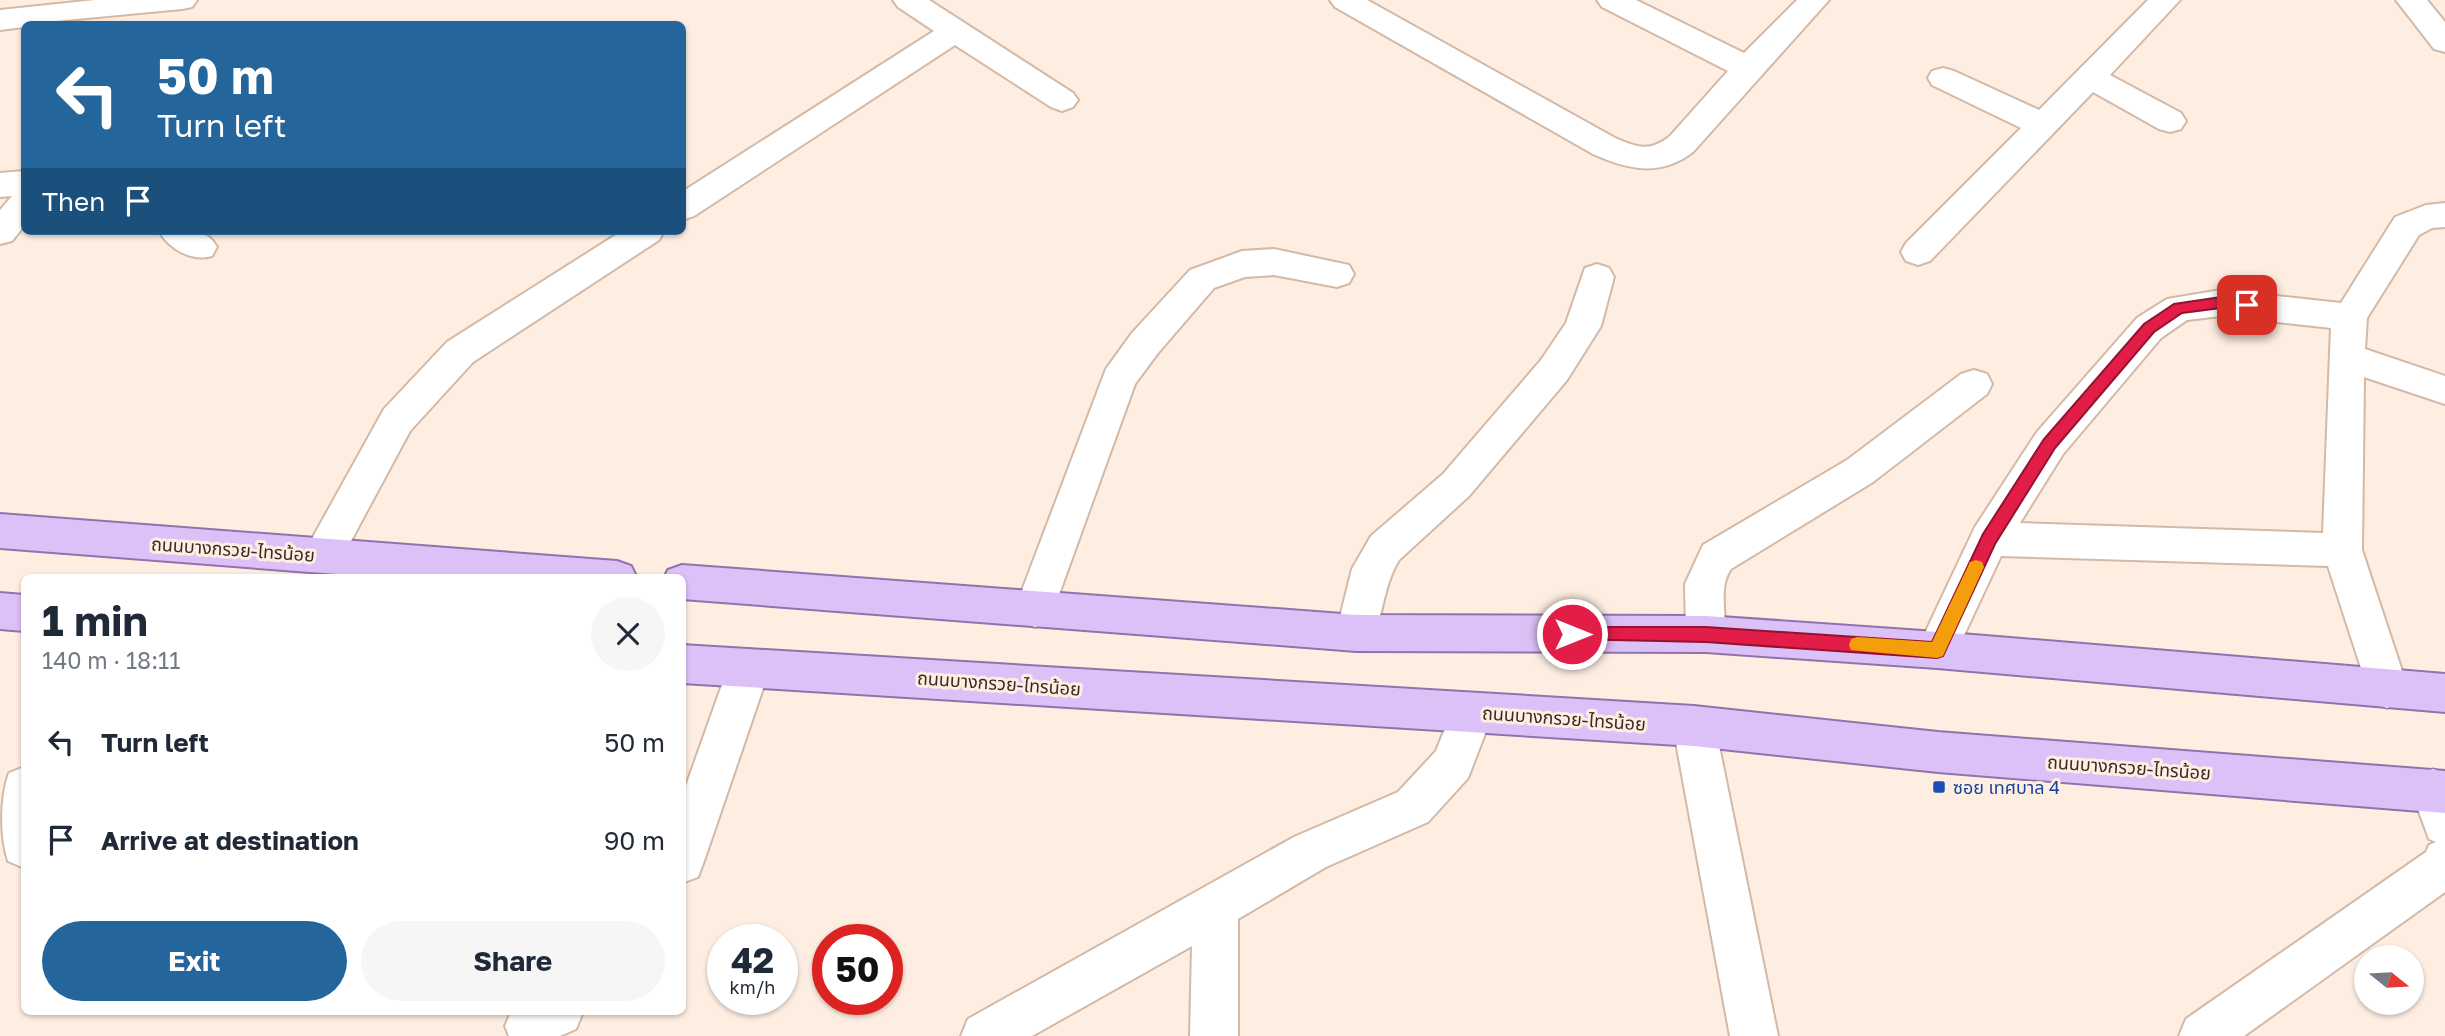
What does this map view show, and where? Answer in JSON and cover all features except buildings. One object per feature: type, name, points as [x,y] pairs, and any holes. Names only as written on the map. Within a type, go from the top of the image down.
[{"type":"main road","name":"ถนนบางกรวย-ไทรน้อย","points":[[0,531],[323,555],[464,572],[515,574]]},
{"type":"main road","points":[[686,582],[1356,633],[1706,634],[1937,650],[2445,693]]},
{"type":"main road","points":[[0,611],[21,613]]},
{"type":"main road","name":"ถนนบางกรวย-ไทรน้อย","points":[[686,664],[1694,726],[2441,802]]},
{"type":"street","points":[[0,20],[182,0]]},
{"type":"street","points":[[190,21],[209,0]]},
{"type":"street","points":[[908,0],[1062,100]]},
{"type":"street","points":[[1345,0],[1623,155],[1661,157],[1677,149],[1748,68],[1814,0]]},
{"type":"street","points":[[1612,0],[1748,68]]},
{"type":"street","points":[[1918,252],[2165,0]]},
{"type":"street","points":[[2411,0],[2445,42]]},
{"type":"street","points":[[686,205],[956,31]]},
{"type":"street","points":[[2090,77],[2170,121]]},
{"type":"street","points":[[1944,78],[2043,125]]},
{"type":"street","points":[[0,185],[21,183]]},
{"type":"street","points":[[0,232],[21,208]]},
{"type":"street","points":[[2387,689],[2342,550],[2346,357],[2350,317],[2407,226],[2426,217],[2445,215]]},
{"type":"street","points":[[323,555],[397,420],[460,352],[641,235]]},
{"type":"street","points":[[1035,609],[1119,379],[1145,343],[1181,302],[1202,279],[1241,264],[1274,262],[1337,274]]},
{"type":"street","points":[[1356,633],[1372,569],[1385,548],[1456,485],[1554,370],[1583,326],[1597,276]]},
{"type":"street","points":[[1937,650],[1989,539],[2050,443],[2149,328],[2179,308],[2221,303],[2350,317]]},
{"type":"street","points":[[2346,357],[2445,390]]},
{"type":"street","points":[[1706,634],[1703,584],[1708,567],[1717,557],[1860,471],[1974,384]]},
{"type":"street","points":[[1989,539],[2342,550]]},
{"type":"street","points":[[686,849],[749,668]]},
{"type":"street","points":[[985,1036],[1310,852],[1413,807],[1453,764],[1472,713]]},
{"type":"street","points":[[1694,726],[1709,818],[1754,1036]]},
{"type":"street","points":[[21,794],[21,841]]},
{"type":"street","points":[[2203,1036],[2444,866],[2445,860]]},
{"type":"street","points":[[1214,1036],[1215,907]]},
{"type":"slow traffic","points":[[1857,645],[1937,650],[1976,567]]},
{"type":"place","name":"ซอย เทศบาล 4","points":[[1939,787]]},
{"type":"route","points":[[1572,634],[1706,634],[1937,650],[1989,539],[2050,443],[2149,328],[2179,308],[2221,303],[2247,305]]}]
